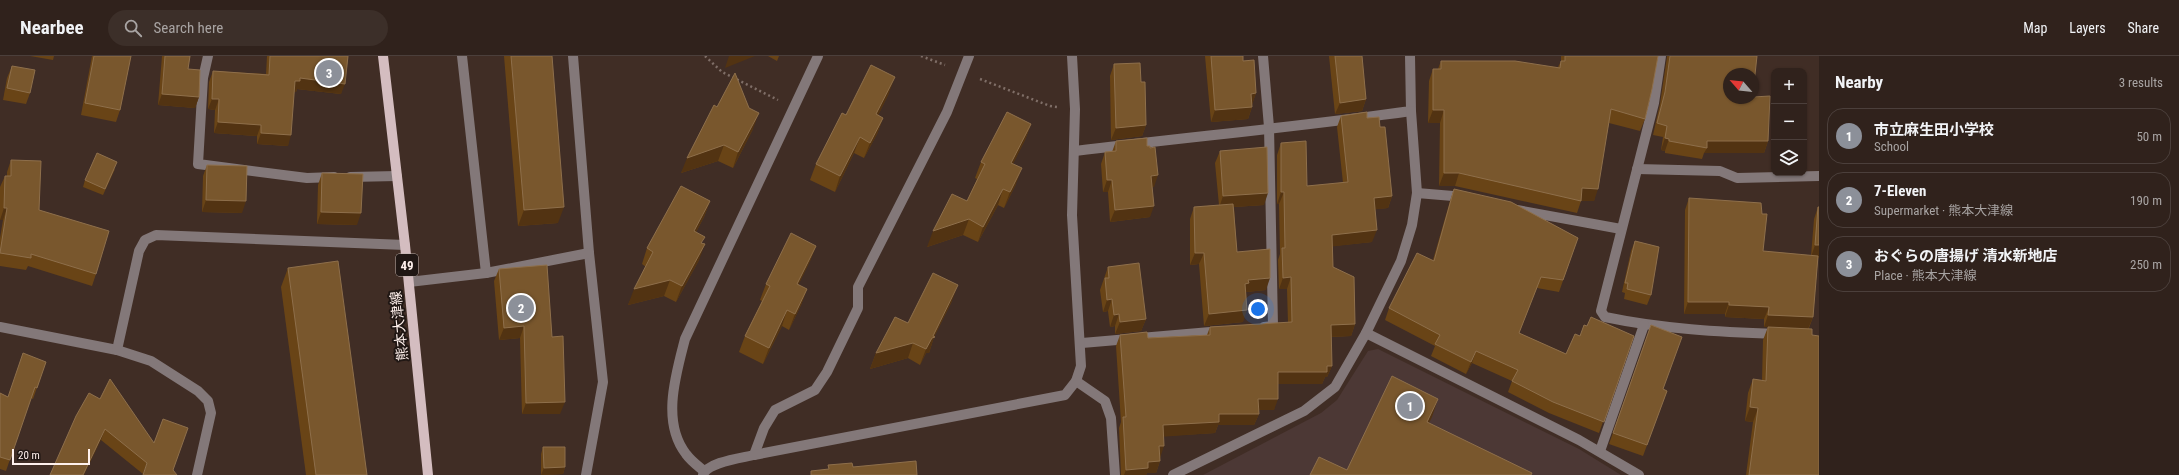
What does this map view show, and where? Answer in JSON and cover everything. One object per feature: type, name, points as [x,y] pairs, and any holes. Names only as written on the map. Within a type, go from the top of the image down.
[{"type":"main road","name":"熊本大津線","points":[[383,56],[409,282],[428,475]]},
{"type":"street","points":[[208,56],[203,78],[198,164],[307,178],[397,176]]},
{"type":"street","points":[[462,56],[486,273]]},
{"type":"street","points":[[573,56],[589,253],[602,382],[586,475]]},
{"type":"street","points":[[818,56],[685,339],[674,382],[674,429],[686,454],[703,473],[714,464],[754,455],[1065,395],[1076,381],[1082,366],[1082,343],[1072,215],[1075,150],[1075,109],[1072,56]]},
{"type":"street","points":[[754,455],[764,428],[775,410],[815,390],[828,372],[858,308],[858,287],[947,112],[969,56]]},
{"type":"street","points":[[1250,328],[1273,326],[1269,127],[1263,56]]},
{"type":"street","points":[[1172,475],[1304,411],[1335,387],[1366,333],[1401,261],[1412,225],[1417,193],[1411,111],[1410,56]]},
{"type":"street","points":[[1661,56],[1654,103],[1601,311],[1605,317],[1644,325],[1727,332],[1788,335]]},
{"type":"street","points":[[1075,150],[1269,127],[1345,120],[1411,111]]},
{"type":"street","points":[[1637,169],[1720,171],[1737,178],[1819,176]]},
{"type":"street","points":[[1417,193],[1458,195],[1473,199]]},
{"type":"street","points":[[1510,208],[1621,229]]},
{"type":"street","points":[[118,350],[139,251],[145,240],[156,235],[405,245]]},
{"type":"street","points":[[409,282],[486,273],[589,253]]},
{"type":"street","points":[[1600,450],[1644,325]]},
{"type":"street","points":[[0,327],[118,350],[151,361],[198,390],[208,401],[210,413],[197,475]]},
{"type":"street","points":[[1082,343],[1235,330]]},
{"type":"street","points":[[1366,333],[1600,450],[1639,475]]},
{"type":"street","points":[[1076,381],[1105,401],[1111,418],[1115,475]]},
{"type":"path","points":[[705,56],[722,72],[794,108]]},
{"type":"path","points":[[922,56],[1050,106],[1075,109]]},
{"type":"shaded area","points":[[1378,349],[1579,449],[1621,475],[1203,475],[1321,413],[1337,400],[1368,351]]},
{"type":"building","points":[[94,56],[131,56],[120,110],[85,103]]},
{"type":"building","points":[[165,56],[190,56],[188,69],[200,70],[199,97],[162,94]]},
{"type":"building","points":[[270,56],[348,56],[345,84],[300,78],[300,81],[295,81],[291,135],[261,133],[261,125],[218,122],[219,99],[212,99],[213,71],[269,75]]},
{"type":"building","points":[[511,56],[552,56],[564,207],[524,210]]},
{"type":"building","points":[[1211,56],[1243,56],[1243,61],[1254,60],[1256,93],[1251,94],[1252,107],[1215,110]]},
{"type":"building","points":[[1335,56],[1362,56],[1366,99],[1340,103]]},
{"type":"building","points":[[1565,56],[1658,56],[1645,119],[1611,109],[1598,189],[1582,188],[1581,201],[1459,173],[1444,173],[1444,110],[1433,110],[1433,69],[1441,69],[1441,61],[1515,61],[1560,68],[1561,61],[1565,61]]},
{"type":"building","points":[[1670,56],[1757,56],[1756,68],[1723,68],[1723,104],[1759,104],[1759,97],[1770,96],[1768,141],[1707,141],[1707,148],[1669,141],[1669,139],[1665,138],[1667,126],[1657,123],[1665,92]]},
{"type":"building","points":[[1140,63],[1141,82],[1145,82],[1146,125],[1116,128],[1114,64]]},
{"type":"building","points":[[871,65],[895,77],[876,114],[883,118],[870,143],[860,137],[840,176],[816,164],[842,113],[846,115]]},
{"type":"building","points":[[12,66],[35,70],[30,93],[7,88]]},
{"type":"building","points":[[735,73],[749,108],[759,113],[738,152],[724,145],[687,158],[714,105],[717,107]]},
{"type":"building","points":[[1007,112],[1031,124],[1011,163],[1022,168],[1010,192],[1003,189],[983,227],[969,219],[933,231],[952,194],[967,201],[985,164],[981,162]]},
{"type":"building","points":[[1367,112],[1367,118],[1379,117],[1380,127],[1385,127],[1392,196],[1374,198],[1377,230],[1332,235],[1333,267],[1354,277],[1355,324],[1331,325],[1332,366],[1327,366],[1327,372],[1278,372],[1278,399],[1258,399],[1259,414],[1219,414],[1219,422],[1163,425],[1164,446],[1159,446],[1160,461],[1148,462],[1148,468],[1126,470],[1123,417],[1126,417],[1120,335],[1147,332],[1148,338],[1210,335],[1210,327],[1292,322],[1291,277],[1283,278],[1282,248],[1285,248],[1284,192],[1281,192],[1281,143],[1306,141],[1307,186],[1348,182],[1341,116]]},
{"type":"building","points":[[1147,138],[1147,146],[1150,146],[1150,148],[1155,147],[1158,175],[1151,176],[1154,206],[1115,210],[1112,180],[1107,180],[1105,152],[1116,151],[1116,141]]},
{"type":"building","points":[[1267,147],[1268,193],[1223,196],[1220,151]]},
{"type":"building","points":[[97,153],[117,162],[105,189],[85,180]]},
{"type":"building","points":[[11,160],[41,161],[39,210],[109,231],[96,274],[31,254],[31,258],[0,253],[7,208],[4,208],[5,176],[11,176]]},
{"type":"building","points":[[207,165],[247,166],[246,201],[206,200]]},
{"type":"building","points":[[322,173],[363,174],[361,213],[321,212]]},
{"type":"building","points":[[681,186],[710,201],[694,231],[705,237],[701,243],[705,244],[682,286],[670,280],[634,289],[653,252],[647,248]]},
{"type":"building","points":[[1454,189],[1511,202],[1578,238],[1563,280],[1541,277],[1519,333],[1566,354],[1575,334],[1580,336],[1584,325],[1587,326],[1591,317],[1634,336],[1604,422],[1553,402],[1512,381],[1518,370],[1476,351],[1471,362],[1435,344],[1440,335],[1389,308],[1417,253],[1434,261]]},
{"type":"building","points":[[1689,198],[1761,203],[1762,214],[1767,214],[1763,251],[1818,256],[1813,317],[1768,315],[1769,307],[1729,305],[1729,302],[1688,302]]},
{"type":"building","points":[[1233,204],[1237,252],[1270,249],[1270,278],[1248,280],[1249,283],[1245,284],[1247,310],[1209,314],[1204,253],[1195,253],[1194,207]]},
{"type":"building","points":[[1818,207],[1819,245],[1815,245]]},
{"type":"building","points":[[791,233],[816,246],[797,284],[807,289],[795,314],[787,310],[769,348],[745,336],[770,286],[766,284]]},
{"type":"building","points":[[1635,241],[1659,247],[1651,295],[1627,289],[1628,283],[1625,283]]},
{"type":"building","points":[[338,261],[367,475],[316,475],[288,268]]},
{"type":"building","points":[[1139,263],[1146,319],[1120,322],[1119,314],[1114,315],[1112,299],[1107,300],[1105,278],[1109,278],[1108,267]]},
{"type":"building","points":[[547,265],[552,337],[563,336],[565,402],[526,403],[524,326],[504,328],[499,269]]},
{"type":"building","points":[[933,273],[958,285],[933,336],[935,337],[932,338],[926,349],[913,343],[876,353],[895,317],[908,323]]},
{"type":"building","points":[[1651,325],[1682,337],[1663,389],[1667,391],[1647,445],[1613,433]]},
{"type":"building","points":[[1768,327],[1812,329],[1812,335],[1819,336],[1819,475],[1749,475],[1758,408],[1750,407],[1753,379],[1766,381]]},
{"type":"building","points":[[23,353],[46,362],[37,388],[35,387],[10,460],[0,457],[0,393],[8,397]]},
{"type":"building","points":[[1392,376],[1438,399],[1427,422],[1532,473],[1531,475],[1310,475],[1319,457],[1347,470]]},
{"type":"building","points":[[110,379],[154,443],[163,419],[188,428],[173,470],[177,475],[143,475],[147,463],[105,429],[83,475],[50,475],[76,416],[89,393],[100,399]]},
{"type":"building","points":[[543,447],[565,447],[565,467],[544,468]]},
{"type":"building","points":[[916,461],[917,475],[811,475],[811,471],[829,469],[828,465],[852,463],[853,467]]},
{"type":"place","name":"おぐらの唐揚げ 清水新地店","points":[[329,73]]},
{"type":"place","name":"7-Eleven","points":[[521,308]]},
{"type":"place","name":"市立麻生田小学校","points":[[1410,406]]}]
